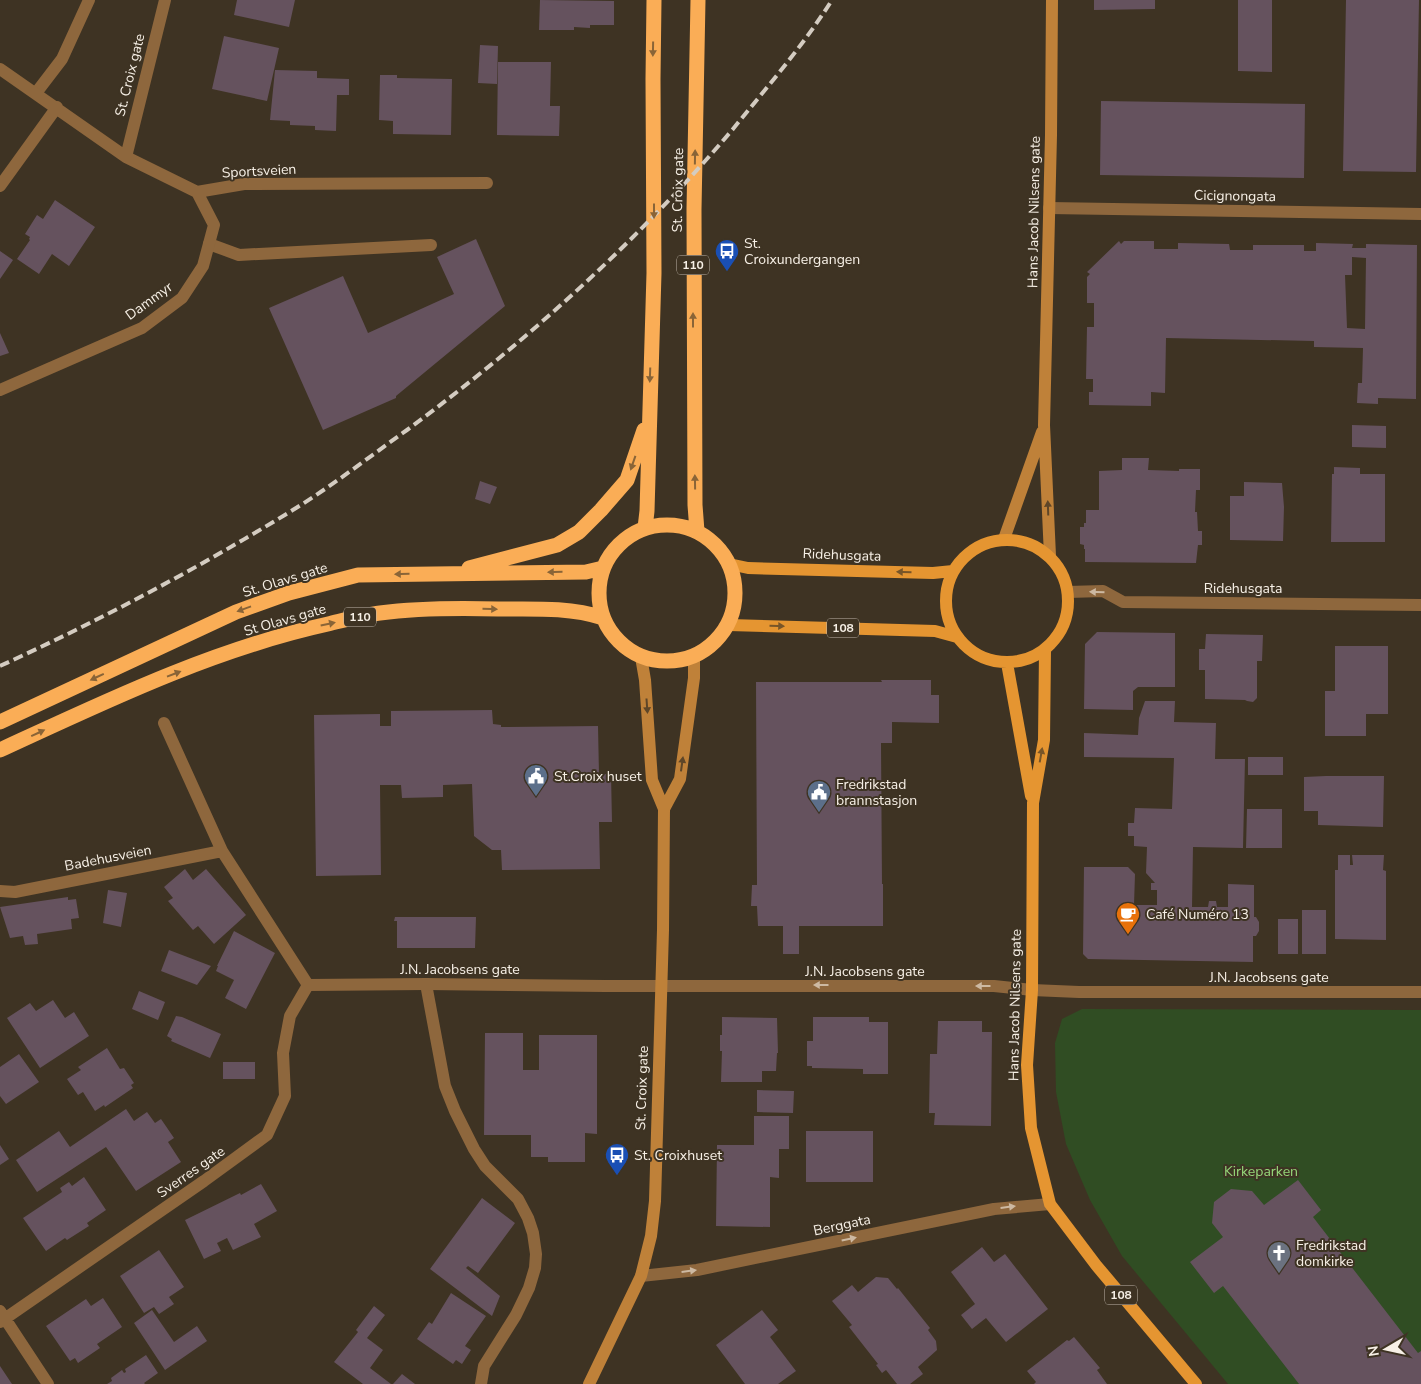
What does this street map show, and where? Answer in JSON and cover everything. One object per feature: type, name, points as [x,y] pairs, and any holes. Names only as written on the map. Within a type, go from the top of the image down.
[{"type":"highway","name":"St. Croix gate","points":[[645,528],[654,274],[654,0]]},
{"type":"highway","name":"St. Croix gate","points":[[697,531],[693,327],[698,0]]},
{"type":"highway","points":[[450,573],[557,545],[579,532],[627,480],[649,417]]},
{"type":"highway","points":[[671,524],[697,531],[716,544],[730,564],[736,594],[729,625],[714,644],[694,657],[668,662],[641,657],[618,642],[603,618],[598,593],[603,568],[620,544],[645,528],[671,524]]},
{"type":"highway","name":"St. Olavs gate","points":[[0,722],[236,612],[289,593],[358,575],[586,572],[603,568]]},
{"type":"highway","name":"St Olavs gate","points":[[0,750],[128,691],[236,650],[290,632],[380,613],[474,608],[553,610],[589,614],[603,618]]},
{"type":"main road","name":"108","points":[[1004,539],[1029,543],[1050,556],[1062,573],[1068,592],[1068,609],[1065,625],[1056,639],[1045,650],[1027,660],[1007,663],[979,656],[957,637],[949,622],[946,605],[947,588],[953,571],[966,555],[984,544],[1004,539]]},
{"type":"main road","name":"Ridehusgata","points":[[730,564],[748,568],[934,573],[953,571]]},
{"type":"main road","name":"108","points":[[729,625],[934,631],[957,637]]},
{"type":"main road","name":"Hans Jacob Nilsens gate","points":[[1045,650],[1044,740],[1033,803],[1032,990],[1027,1065],[1031,1128],[1050,1204]]},
{"type":"main road","name":"Hans Jacob Nilsens gate","points":[[1007,663],[1033,803]]},
{"type":"main road","name":"108","points":[[1050,1204],[1096,1264],[1196,1384]]},
{"type":"street","points":[[36,93],[62,59],[89,0]]},
{"type":"street","name":"St. Croix gate","points":[[126,157],[165,0]]},
{"type":"street","name":"Hans Jacob Nilsens gate","points":[[1050,556],[1044,425],[1052,0]]},
{"type":"street","points":[[0,69],[126,157],[198,192]]},
{"type":"street","points":[[0,186],[57,107]]},
{"type":"street","name":"Sportsveien","points":[[198,192],[244,184],[487,183]]},
{"type":"street","name":"Dammyr","points":[[0,390],[142,328],[182,298],[203,266],[214,225],[198,192]]},
{"type":"street","name":"Cicignongata","points":[[1049,208],[1421,214]]},
{"type":"street","points":[[209,244],[238,255],[431,245]]},
{"type":"street","name":"Hans Jacob Nilsens gate","points":[[1004,539],[1044,425]]},
{"type":"street","name":"Ridehusgata","points":[[1068,592],[1103,590],[1123,602],[1421,605]]},
{"type":"street","name":"St. Croix gate","points":[[589,1384],[641,1276],[652,1236],[655,1201],[664,809],[652,780],[645,680],[641,657]]},
{"type":"street","name":"St. Croix gate","points":[[664,809],[680,779],[694,678],[694,657]]},
{"type":"street","points":[[164,723],[222,851],[308,985]]},
{"type":"street","name":"Badehusveien","points":[[0,891],[14,892],[222,851]]},
{"type":"street","points":[[426,984],[445,1086],[455,1111],[474,1149],[485,1166],[518,1199],[533,1233],[536,1254],[536,1268],[529,1288],[516,1315],[484,1366],[481,1384]]},
{"type":"street","name":"J.N. Jacobsens gate","points":[[308,985],[994,986],[1079,992],[1421,992]]},
{"type":"street","name":"Sverres gate","points":[[2,1317],[204,1182],[267,1135],[285,1096],[283,1052],[290,1016],[308,985]]},
{"type":"street","name":"Berggata","points":[[641,1276],[697,1270],[994,1209],[1050,1204]]},
{"type":"street","points":[[2,1317],[48,1384]]},
{"type":"green space","name":"Kirkeparken","points":[[1082,1009],[1421,1010],[1421,1384],[1228,1384],[1122,1256],[1090,1200],[1066,1144],[1056,1092],[1055,1043],[1062,1019]]},
{"type":"building","points":[[237,0],[295,0],[289,27],[234,15]]},
{"type":"building","points":[[540,0],[614,1],[614,25],[590,25],[590,28],[574,27],[574,30],[539,30]]},
{"type":"building","points":[[1094,0],[1155,0],[1155,9],[1094,10]]},
{"type":"building","points":[[1238,0],[1272,0],[1272,72],[1238,71]]},
{"type":"building","points":[[1346,0],[1419,0],[1416,172],[1343,171]]},
{"type":"building","points":[[224,36],[279,48],[267,101],[212,89]]},
{"type":"building","points":[[480,45],[498,46],[497,84],[478,83]]},
{"type":"building","points":[[498,62],[551,62],[550,106],[560,106],[559,136],[497,135]]},
{"type":"building","points":[[275,70],[317,71],[317,78],[349,79],[349,95],[337,95],[336,131],[315,130],[315,126],[290,125],[290,121],[270,120]]},
{"type":"building","points":[[380,75],[397,75],[397,78],[452,79],[451,135],[393,134],[393,121],[379,120]]},
{"type":"building","points":[[1101,101],[1305,104],[1304,178],[1100,175]]},
{"type":"building","points":[[55,200],[95,227],[69,266],[52,254],[39,274],[17,259],[30,240],[30,237],[25,234],[37,215],[43,219]]},
{"type":"building","points":[[476,239],[505,306],[396,396],[396,398],[323,430],[269,308],[343,276],[368,333],[454,294],[437,257]]},
{"type":"building","points":[[1119,241],[1121,244],[1124,241],[1154,241],[1154,249],[1178,249],[1178,243],[1229,244],[1230,250],[1253,250],[1253,245],[1304,245],[1304,251],[1316,251],[1316,243],[1353,244],[1352,248],[1366,248],[1366,244],[1417,245],[1416,399],[1378,398],[1378,404],[1357,403],[1358,383],[1362,383],[1363,348],[1314,347],[1314,341],[1166,338],[1165,393],[1151,392],[1151,406],[1089,405],[1089,392],[1093,392],[1093,379],[1086,379],[1087,327],[1094,327],[1094,303],[1087,303],[1087,277],[1090,274],[1087,272]],"holes":[[[1352,257],[1366,258],[1365,329],[1347,328],[1345,275],[1352,275]]]},
{"type":"building","points":[[0,251],[13,260],[0,279]]},
{"type":"building","points":[[0,333],[9,353],[0,356]]},
{"type":"building","points":[[1352,425],[1386,426],[1386,448],[1352,447]]},
{"type":"building","points":[[1122,458],[1149,458],[1148,470],[1179,471],[1179,469],[1200,469],[1200,490],[1196,490],[1195,512],[1197,512],[1198,531],[1202,531],[1202,545],[1198,545],[1196,563],[1085,562],[1084,545],[1080,544],[1080,527],[1084,527],[1084,523],[1086,523],[1086,510],[1099,510],[1099,471],[1122,470]]},
{"type":"building","points":[[1334,467],[1360,468],[1360,474],[1385,474],[1385,542],[1331,542],[1332,474],[1334,474]]},
{"type":"building","points":[[480,481],[497,487],[490,504],[475,499]]},
{"type":"building","points":[[1244,482],[1282,483],[1284,507],[1283,541],[1230,540],[1230,496],[1244,496]]},
{"type":"building","points":[[1097,632],[1175,633],[1175,687],[1138,687],[1133,691],[1133,710],[1084,709],[1085,644]]},
{"type":"building","points":[[1206,634],[1263,635],[1262,661],[1257,661],[1257,698],[1253,702],[1205,699],[1205,670],[1199,670],[1199,649],[1205,649]]},
{"type":"building","points":[[1335,646],[1388,646],[1388,714],[1366,714],[1366,736],[1325,736],[1325,691],[1335,691]]},
{"type":"building","name":"Fredrikstad brannstasjon","points":[[881,680],[931,680],[931,695],[939,695],[939,723],[892,722],[892,743],[881,743],[883,926],[799,926],[799,954],[783,954],[783,926],[758,926],[757,906],[751,906],[752,885],[757,885],[756,682],[882,682]]},
{"type":"building","points":[[1145,701],[1175,701],[1174,722],[1216,723],[1215,759],[1245,759],[1243,848],[1193,847],[1192,907],[1208,907],[1209,901],[1216,901],[1217,907],[1228,907],[1228,884],[1254,885],[1254,917],[1259,922],[1259,931],[1256,936],[1253,936],[1253,962],[1088,959],[1083,954],[1084,867],[1128,867],[1135,874],[1134,905],[1157,905],[1157,890],[1151,890],[1151,883],[1155,883],[1146,873],[1147,847],[1134,846],[1134,836],[1128,836],[1128,823],[1134,823],[1135,808],[1172,809],[1174,758],[1084,757],[1084,733],[1138,735],[1139,718]]},
{"type":"building","points":[[492,710],[493,724],[501,725],[501,727],[598,726],[599,774],[611,774],[612,822],[599,822],[600,869],[502,870],[501,850],[492,850],[474,836],[472,784],[443,785],[443,797],[402,798],[401,785],[380,785],[381,875],[316,876],[314,715],[380,714],[380,726],[391,726],[391,711]]},
{"type":"building","points":[[1248,757],[1283,757],[1283,775],[1248,775]]},
{"type":"building","points":[[1384,776],[1383,827],[1318,825],[1318,811],[1304,811],[1304,777]]},
{"type":"building","points":[[1247,809],[1282,809],[1282,848],[1246,848]]},
{"type":"building","points":[[1338,855],[1350,855],[1350,865],[1353,865],[1352,855],[1384,855],[1383,870],[1386,871],[1386,940],[1335,939],[1335,870],[1338,870]]},
{"type":"building","points":[[185,869],[193,880],[206,869],[246,915],[214,944],[198,926],[193,930],[168,901],[173,898],[164,887]]},
{"type":"building","points":[[108,890],[127,893],[121,927],[103,923]]},
{"type":"building","points":[[68,897],[68,900],[76,899],[79,918],[71,919],[72,929],[37,934],[38,944],[25,945],[23,936],[10,938],[0,907]]},
{"type":"building","points":[[1302,910],[1326,910],[1326,954],[1302,954]]},
{"type":"building","points":[[395,917],[476,917],[475,948],[397,948],[397,921],[394,921]]},
{"type":"building","points":[[1278,919],[1298,919],[1298,954],[1278,954]]},
{"type":"building","points":[[234,931],[275,953],[246,1009],[225,998],[234,980],[216,971]]},
{"type":"building","points":[[169,950],[211,966],[197,985],[161,971]]},
{"type":"building","points":[[139,991],[165,1002],[158,1020],[132,1009]]},
{"type":"building","points":[[53,1000],[65,1018],[74,1012],[89,1036],[40,1068],[7,1018],[30,1003],[36,1011]]},
{"type":"building","points":[[176,1016],[221,1034],[210,1058],[171,1041],[172,1039],[167,1036]]},
{"type":"building","points":[[722,1017],[777,1018],[778,1053],[776,1071],[762,1071],[762,1082],[721,1082],[722,1051],[720,1051],[720,1035],[722,1035]]},
{"type":"building","points":[[813,1017],[869,1017],[869,1022],[888,1022],[888,1074],[863,1074],[863,1069],[812,1068],[812,1066],[807,1066],[807,1041],[813,1041]]},
{"type":"building","points":[[938,1021],[982,1021],[982,1032],[992,1032],[991,1126],[934,1125],[935,1113],[929,1113],[930,1054],[937,1054]]},
{"type":"building","points":[[485,1033],[523,1033],[523,1070],[539,1070],[539,1035],[597,1035],[597,1134],[585,1133],[585,1162],[548,1162],[548,1157],[531,1157],[531,1135],[484,1135]]},
{"type":"building","points":[[107,1048],[120,1069],[124,1068],[134,1083],[131,1085],[133,1088],[105,1107],[104,1105],[95,1111],[83,1092],[78,1095],[67,1079],[81,1070],[78,1067]]},
{"type":"building","points":[[19,1054],[39,1082],[6,1104],[0,1096],[0,1067]]},
{"type":"building","points":[[223,1062],[255,1062],[255,1079],[223,1079]]},
{"type":"building","points":[[757,1090],[794,1091],[793,1113],[757,1112]]},
{"type":"building","points":[[126,1109],[134,1121],[147,1112],[155,1123],[161,1119],[174,1138],[168,1142],[181,1162],[136,1191],[106,1147],[37,1192],[16,1160],[59,1131],[70,1147]]},
{"type":"building","points":[[754,1116],[789,1116],[789,1149],[779,1149],[779,1178],[770,1177],[770,1227],[716,1226],[717,1145],[754,1145]]},
{"type":"building","points":[[806,1131],[873,1131],[873,1182],[806,1182]]},
{"type":"building","points":[[0,1145],[9,1159],[0,1165]]},
{"type":"building","points":[[84,1177],[106,1210],[87,1223],[89,1226],[67,1240],[65,1238],[46,1251],[23,1218],[62,1192],[60,1188],[69,1182],[72,1186]]},
{"type":"building","name":"Fredrikstad domkirke","points":[[1298,1180],[1321,1210],[1313,1217],[1418,1353],[1421,1351],[1421,1384],[1299,1384],[1223,1286],[1214,1293],[1190,1262],[1223,1237],[1212,1223],[1214,1202],[1231,1189],[1252,1191],[1264,1205]]},
{"type":"building","points":[[261,1184],[277,1211],[254,1224],[261,1237],[233,1250],[227,1238],[217,1243],[221,1251],[204,1259],[185,1220]]},
{"type":"building","points":[[482,1198],[515,1223],[478,1273],[468,1266],[466,1268],[500,1296],[492,1316],[430,1269]]},
{"type":"building","points":[[982,1247],[994,1262],[1005,1254],[1048,1309],[1006,1342],[986,1318],[972,1329],[961,1315],[975,1304],[951,1272]]},
{"type":"building","points":[[159,1250],[184,1287],[169,1297],[174,1304],[159,1314],[154,1307],[144,1313],[120,1276]]},
{"type":"building","points":[[876,1277],[888,1278],[898,1288],[930,1328],[928,1330],[936,1341],[937,1350],[918,1367],[923,1374],[910,1384],[897,1384],[886,1370],[882,1373],[876,1365],[878,1364],[849,1327],[852,1325],[832,1301],[852,1285],[858,1292]]},
{"type":"building","points":[[451,1293],[486,1316],[465,1346],[471,1350],[462,1364],[456,1360],[453,1364],[417,1339],[429,1322],[432,1324]]},
{"type":"building","points":[[103,1298],[122,1327],[97,1344],[100,1348],[78,1363],[75,1358],[70,1361],[46,1326],[86,1299],[91,1306]]},
{"type":"building","points":[[374,1306],[385,1315],[367,1338],[383,1350],[370,1368],[391,1384],[363,1384],[334,1362],[358,1332],[356,1330]]},
{"type":"building","points":[[152,1310],[174,1342],[197,1326],[207,1341],[165,1370],[134,1323]]},
{"type":"building","points":[[762,1310],[778,1330],[770,1337],[796,1371],[778,1384],[745,1384],[716,1345]]},
{"type":"building","points":[[1074,1337],[1100,1368],[1097,1370],[1107,1384],[1034,1384],[1036,1382],[1027,1371],[1067,1340],[1069,1341]]},
{"type":"building","points":[[146,1355],[158,1373],[145,1384],[107,1384],[112,1381],[111,1378],[122,1370],[124,1373],[126,1372],[125,1369]]},
{"type":"building","points":[[0,1366],[12,1384],[0,1384]]},
{"type":"building","points":[[402,1374],[415,1384],[393,1384]]},
{"type":"railway","points":[[0,666],[153,590],[228,549],[301,505],[407,430],[495,362],[579,289],[619,251],[696,171],[784,66],[832,0]]},
{"type":"place","name":"St. Croixundergangen","points":[[727,272]]},
{"type":"place","name":"St.Croix huset","points":[[536,797]]},
{"type":"place","name":"Fredrikstad brannstasjon","points":[[819,813]]},
{"type":"place","name":"Café Numéro 13","points":[[1128,935]]},
{"type":"place","name":"St. Croixhuset","points":[[617,1176]]},
{"type":"place","name":"Fredrikstad domkirke","points":[[1279,1274]]}]
